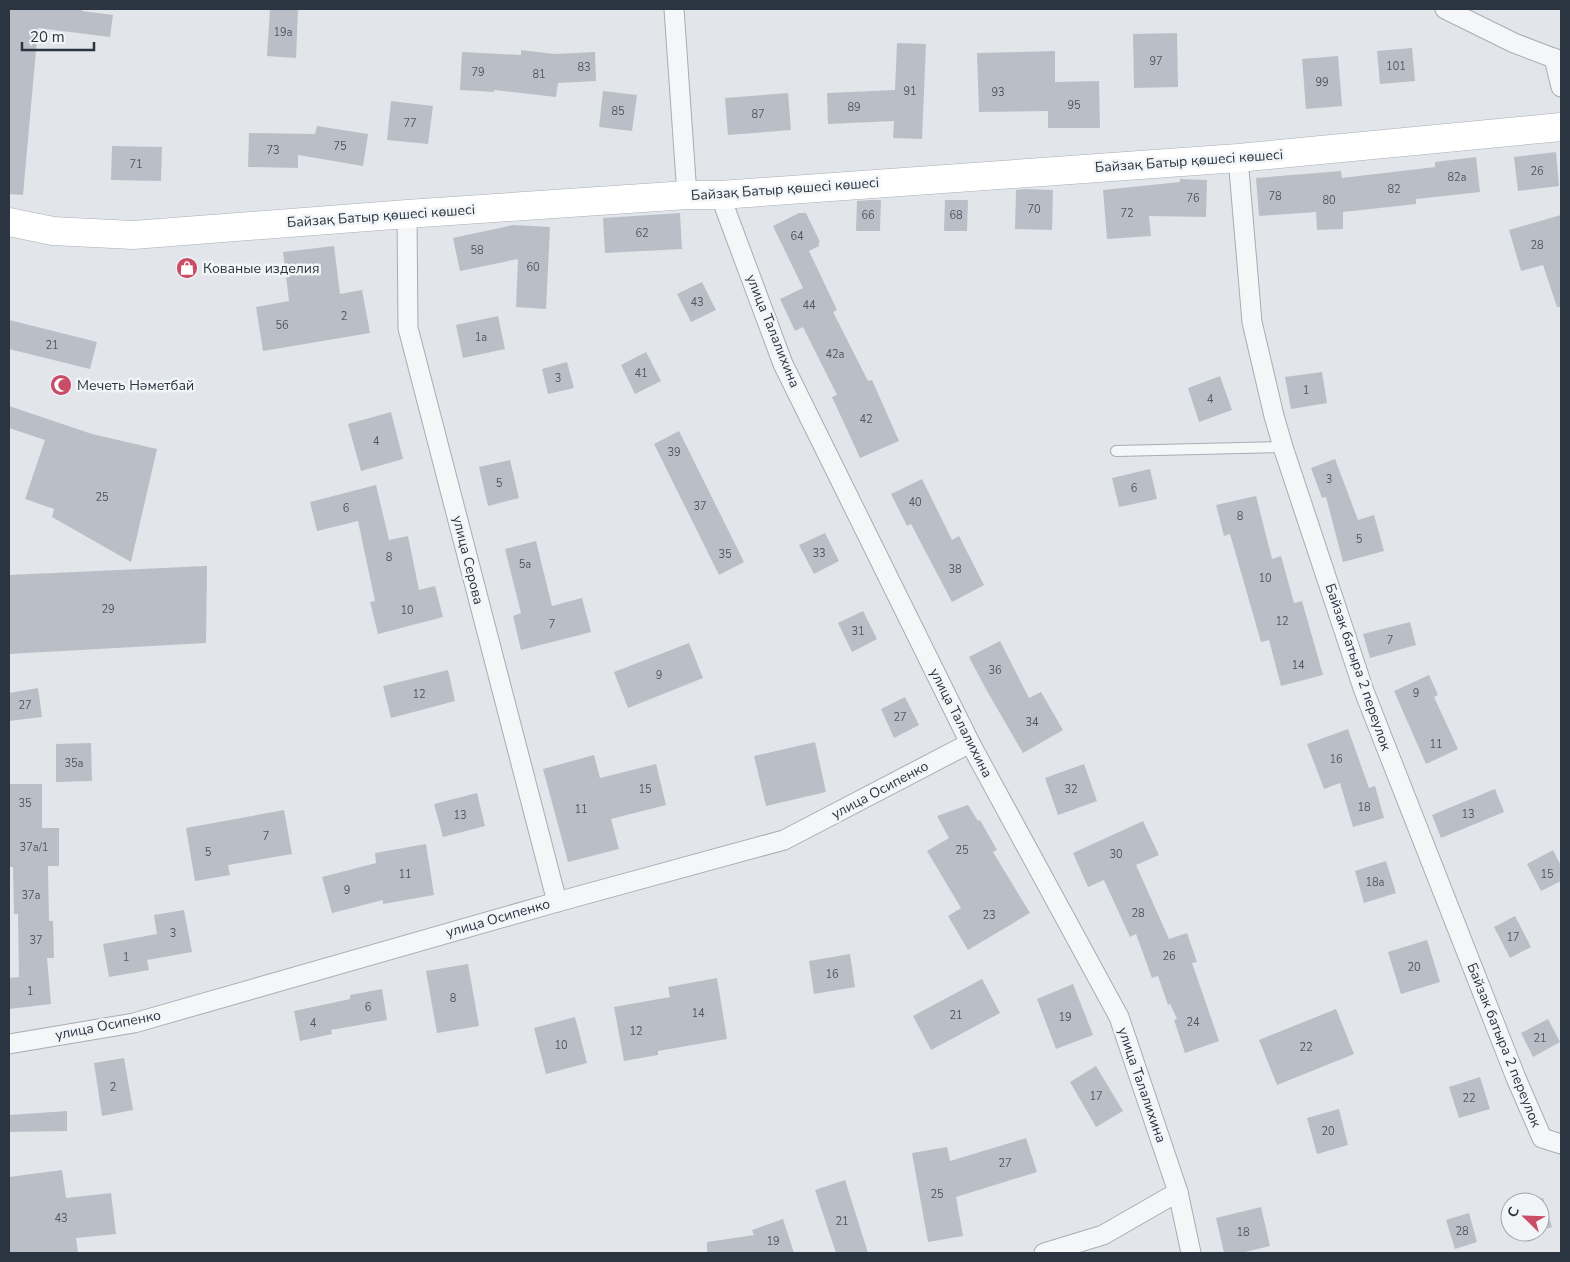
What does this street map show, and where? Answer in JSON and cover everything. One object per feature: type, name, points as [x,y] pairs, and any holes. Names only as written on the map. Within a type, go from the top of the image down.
[{"type":"main road","name":"Байзақ Батыр қөшесі көшесі","points":[[9,222],[53,231],[133,235],[407,214],[720,195],[1238,158],[1560,122]]},
{"type":"street","points":[[674,9],[687,196]]},
{"type":"street","points":[[1445,9],[1514,43],[1558,59],[1561,87]]},
{"type":"street","name":"Байзак батыра 2 переулок","points":[[1238,158],[1252,322],[1274,416],[1284,447],[1364,691],[1516,1078],[1542,1138],[1561,1144]]},
{"type":"street","name":"улица Талалихина","points":[[720,195],[783,364],[970,743],[1119,1017],[1178,1192],[1191,1253]]},
{"type":"street","name":"улица Серова","points":[[407,214],[408,328],[557,902]]},
{"type":"street","name":"улица Осипенко","points":[[9,1044],[134,1023],[557,902],[784,840],[970,743]]},
{"type":"street","points":[[1044,1253],[1102,1235],[1178,1192]]},
{"type":"lane","points":[[1116,451],[1284,447]]},
{"type":"building","points":[[9,9],[83,9],[82,11],[113,15],[110,37],[38,28],[23,195],[9,194]]},
{"type":"building","points":[[270,9],[298,9],[296,58],[267,56]]},
{"type":"building","points":[[1177,33],[1178,87],[1134,88],[1133,34]]},
{"type":"building","points":[[897,43],[926,44],[922,139],[893,138],[894,121],[828,124],[827,93],[895,90]]},
{"type":"building","points":[[1412,48],[1415,81],[1380,84],[1377,51]]},
{"type":"building","points":[[521,50],[554,54],[595,52],[596,81],[558,83],[556,97],[494,90],[494,92],[460,90],[462,52],[521,55]]},
{"type":"building","points":[[1055,51],[1055,82],[1099,81],[1100,128],[1048,128],[1048,111],[979,112],[977,53]]},
{"type":"building","points":[[1338,56],[1342,106],[1306,109],[1302,59]]},
{"type":"building","points":[[603,91],[637,95],[632,131],[599,127]]},
{"type":"building","points":[[788,93],[791,130],[728,135],[725,98]]},
{"type":"building","points":[[391,101],[433,106],[428,144],[387,140]]},
{"type":"building","points":[[317,126],[368,134],[363,166],[298,155],[298,168],[248,167],[249,133],[315,134]]},
{"type":"building","points":[[112,146],[162,147],[161,181],[111,180]]},
{"type":"building","points":[[1556,152],[1559,186],[1518,191],[1514,157]]},
{"type":"building","points":[[1476,157],[1480,192],[1416,199],[1416,204],[1343,212],[1343,229],[1317,230],[1316,212],[1259,216],[1256,178],[1341,171],[1342,178],[1435,167],[1435,162]]},
{"type":"building","points":[[1180,179],[1207,180],[1206,217],[1149,216],[1151,236],[1107,239],[1103,190],[1180,182]]},
{"type":"building","points":[[1016,190],[1053,190],[1052,230],[1015,229]]},
{"type":"building","points":[[881,200],[880,231],[856,231],[857,201]]},
{"type":"building","points":[[945,200],[968,200],[967,231],[944,231]]},
{"type":"building","points":[[680,213],[682,249],[605,253],[603,218]]},
{"type":"building","points":[[799,213],[806,213],[820,242],[819,246],[809,251],[837,310],[833,312],[868,381],[872,380],[899,441],[860,458],[832,397],[837,395],[803,327],[795,331],[780,299],[803,288],[773,226]]},
{"type":"building","points":[[1561,215],[1561,307],[1557,307],[1543,265],[1521,271],[1509,230]]},
{"type":"building","points":[[513,225],[550,227],[546,309],[516,307],[518,259],[460,271],[453,238]]},
{"type":"building","points":[[334,246],[340,294],[362,290],[370,333],[263,351],[256,307],[289,301],[283,252]]},
{"type":"building","points":[[702,282],[716,310],[691,322],[677,294]]},
{"type":"building","points":[[498,316],[505,349],[463,358],[456,325]]},
{"type":"building","points":[[9,320],[97,342],[90,369],[9,349]]},
{"type":"building","points":[[646,352],[661,381],[635,394],[621,365]]},
{"type":"building","points":[[567,362],[574,388],[548,394],[542,369]]},
{"type":"building","points":[[1322,372],[1327,403],[1291,409],[1285,377]]},
{"type":"building","points":[[1220,376],[1232,410],[1199,422],[1188,388]]},
{"type":"building","points":[[9,406],[92,434],[157,449],[131,562],[52,517],[54,509],[25,499],[45,440],[9,428]]},
{"type":"building","points":[[391,412],[403,459],[361,471],[348,424]]},
{"type":"building","points":[[679,431],[744,562],[719,575],[654,444]]},
{"type":"building","points":[[1335,459],[1358,520],[1374,515],[1384,551],[1343,562],[1326,497],[1322,498],[1311,468]]},
{"type":"building","points":[[510,460],[519,498],[488,506],[479,467]]},
{"type":"building","points":[[1150,469],[1157,499],[1119,507],[1112,478]]},
{"type":"building","points":[[922,479],[952,540],[959,536],[984,585],[952,602],[911,524],[907,526],[891,494]]},
{"type":"building","points":[[376,485],[389,540],[408,536],[419,590],[435,586],[443,617],[378,634],[370,602],[375,601],[358,521],[317,531],[310,502]]},
{"type":"building","points":[[1256,496],[1272,559],[1281,556],[1294,603],[1302,601],[1323,675],[1281,686],[1269,640],[1261,642],[1230,534],[1224,536],[1216,505]]},
{"type":"building","points":[[825,533],[839,561],[814,574],[799,545]]},
{"type":"building","points":[[536,541],[552,606],[582,598],[591,632],[521,650],[513,616],[521,613],[505,549]]},
{"type":"building","points":[[207,566],[206,643],[9,654],[9,575]]},
{"type":"building","points":[[863,611],[877,639],[852,652],[838,623]]},
{"type":"building","points":[[1410,622],[1416,645],[1370,658],[1363,634]]},
{"type":"building","points":[[1000,641],[1029,698],[1041,692],[1063,730],[1023,753],[969,657]]},
{"type":"building","points":[[689,643],[703,678],[628,708],[614,672]]},
{"type":"building","points":[[448,670],[455,701],[391,718],[383,686]]},
{"type":"building","points":[[1429,675],[1438,695],[1434,697],[1458,749],[1426,764],[1394,691]]},
{"type":"building","points":[[38,688],[42,717],[9,721],[9,693]]},
{"type":"building","points":[[905,697],[919,725],[894,738],[881,709]]},
{"type":"building","points":[[1348,729],[1369,788],[1375,786],[1384,818],[1353,827],[1340,783],[1324,789],[1307,744]]},
{"type":"building","points":[[815,742],[826,792],[766,806],[754,756]]},
{"type":"building","points":[[91,743],[92,781],[56,782],[56,744]]},
{"type":"building","points":[[594,755],[600,778],[656,764],[666,805],[611,819],[619,849],[568,862],[543,769]]},
{"type":"building","points":[[1084,764],[1097,801],[1058,815],[1045,778]]},
{"type":"building","points":[[9,784],[42,784],[42,828],[59,828],[59,866],[48,866],[49,921],[53,921],[54,958],[47,958],[51,1004],[9,1009],[9,978],[19,977],[18,914],[14,914],[13,867],[9,867]]},
{"type":"building","points":[[1495,789],[1504,812],[1441,838],[1432,815]]},
{"type":"building","points":[[477,793],[485,826],[443,837],[434,804]]},
{"type":"building","points":[[968,805],[978,821],[980,820],[997,850],[993,852],[1030,913],[968,950],[948,916],[961,908],[927,851],[949,838],[937,816]]},
{"type":"building","points":[[284,810],[292,854],[228,865],[230,875],[195,881],[186,828]]},
{"type":"building","points":[[1143,821],[1159,855],[1136,865],[1169,939],[1187,933],[1197,962],[1192,963],[1219,1041],[1185,1053],[1174,1020],[1177,1019],[1170,1004],[1168,1005],[1158,976],[1152,978],[1136,934],[1130,937],[1104,880],[1088,887],[1073,853]]},
{"type":"building","points":[[426,844],[434,895],[383,904],[383,900],[332,913],[322,877],[376,863],[375,853]]},
{"type":"building","points":[[1553,850],[1561,866],[1561,881],[1541,891],[1527,864]]},
{"type":"building","points":[[1386,861],[1396,893],[1364,903],[1355,871]]},
{"type":"building","points":[[184,910],[192,952],[147,960],[149,970],[109,977],[103,944],[157,934],[154,915]]},
{"type":"building","points":[[1515,916],[1531,947],[1510,958],[1494,927]]},
{"type":"building","points":[[1427,940],[1440,982],[1401,994],[1388,952]]},
{"type":"building","points":[[850,954],[855,987],[814,994],[809,961]]},
{"type":"building","points":[[468,964],[479,1026],[437,1033],[426,971]]},
{"type":"building","points":[[717,978],[727,1039],[658,1051],[658,1055],[624,1061],[614,1007],[670,997],[668,987]]},
{"type":"building","points":[[982,979],[1000,1013],[931,1050],[913,1016]]},
{"type":"building","points":[[1073,984],[1093,1035],[1056,1049],[1037,999]]},
{"type":"building","points":[[382,989],[387,1020],[331,1030],[332,1034],[300,1041],[294,1011],[350,999],[350,995]]},
{"type":"building","points":[[1336,1009],[1354,1054],[1277,1085],[1259,1040]]},
{"type":"building","points":[[575,1017],[587,1063],[546,1074],[534,1028]]},
{"type":"building","points":[[1548,1019],[1560,1042],[1533,1057],[1521,1033]]},
{"type":"building","points":[[124,1058],[133,1110],[102,1116],[94,1063]]},
{"type":"building","points":[[1096,1066],[1123,1111],[1096,1127],[1070,1082]]},
{"type":"building","points":[[1480,1077],[1490,1109],[1459,1118],[1449,1087]]},
{"type":"building","points":[[1339,1109],[1348,1145],[1317,1154],[1307,1118]]},
{"type":"building","points":[[67,1111],[67,1131],[9,1132],[9,1115]]},
{"type":"building","points":[[1026,1138],[1037,1172],[956,1197],[963,1236],[928,1242],[912,1153],[947,1147],[950,1161]]},
{"type":"building","points":[[62,1170],[66,1198],[111,1193],[116,1234],[76,1238],[78,1253],[9,1253],[9,1177]]},
{"type":"building","points":[[845,1180],[868,1253],[836,1253],[815,1190]]},
{"type":"building","points":[[1261,1207],[1270,1246],[1241,1253],[1224,1253],[1216,1218]]},
{"type":"building","points":[[1469,1213],[1477,1242],[1455,1249],[1446,1220]]},
{"type":"building","points":[[783,1219],[794,1253],[707,1253],[707,1242],[754,1235],[752,1230]]},
{"type":"place","name":"Кованые изделия","points":[[187,268]]},
{"type":"place","name":"Мечеть Нәметбай","points":[[61,385]]}]
